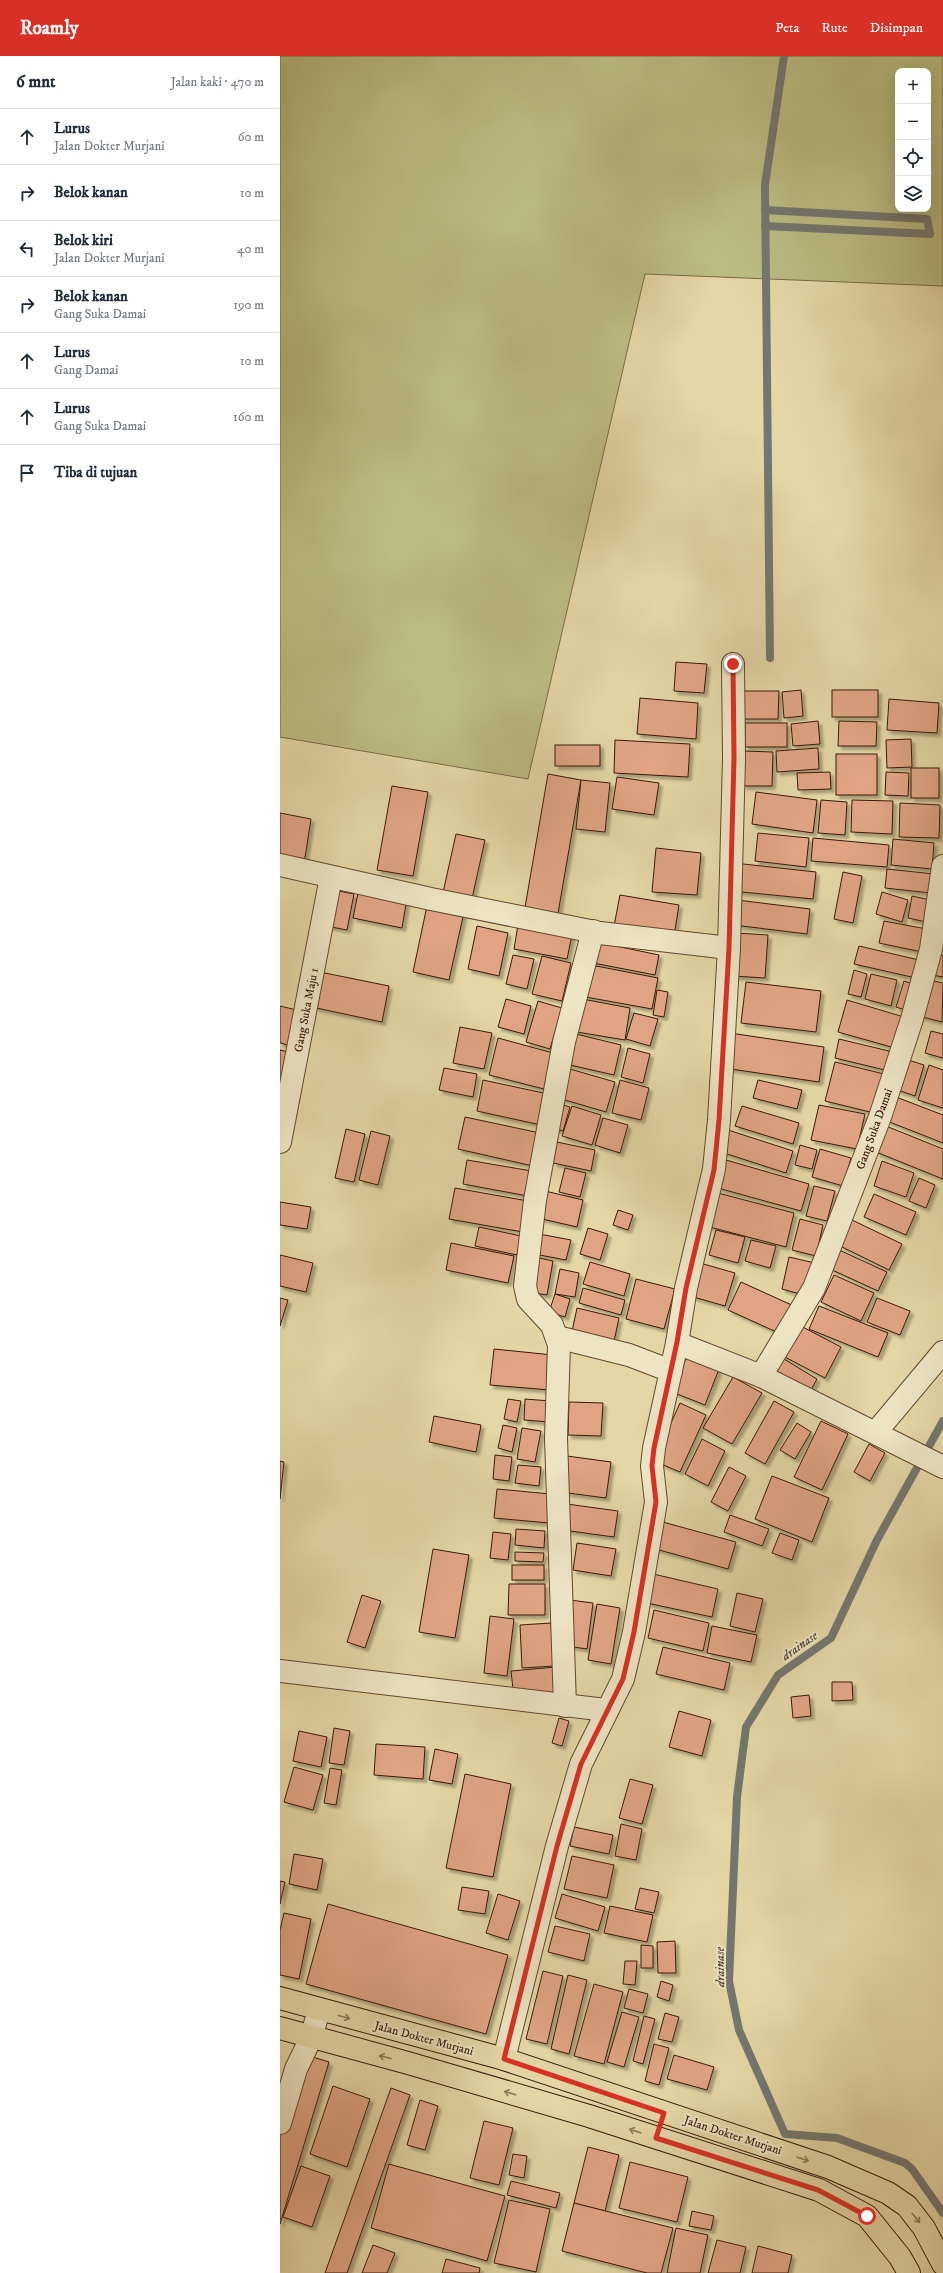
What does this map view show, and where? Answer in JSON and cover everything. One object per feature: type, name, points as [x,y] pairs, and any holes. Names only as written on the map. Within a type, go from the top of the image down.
[{"type":"main road","name":"Jalan Dokter Murjani","points":[[280,1998],[319,2010],[504,2059],[828,2167],[888,2193],[907,2206],[924,2228],[943,2264]]},
{"type":"main road","points":[[280,2028],[311,2038],[408,2063],[656,2138],[818,2190],[867,2216],[900,2257],[908,2273]]},
{"type":"main road","points":[[656,2138],[664,2113]]},
{"type":"main road","points":[[818,2190],[828,2167]]},
{"type":"street","points":[[504,2059],[557,1846],[581,1764],[606,1710],[623,1679],[634,1632],[656,1502],[652,1466],[654,1448],[677,1342],[686,1288],[714,1170],[719,1120],[729,948],[734,758],[733,664]]},
{"type":"street","points":[[280,865],[431,899],[593,931],[729,948]]},
{"type":"street","name":"Gang Suka Damai","points":[[761,1376],[814,1288],[880,1117],[912,1019],[931,949],[943,866]]},
{"type":"street","name":"Gang Suka Maju 1","points":[[280,1142],[331,877]]},
{"type":"street","points":[[564,1706],[556,1438],[559,1376],[557,1337],[552,1325],[528,1299],[525,1286],[535,1200],[564,1042],[593,931]]},
{"type":"street","points":[[557,1337],[629,1355],[671,1371]]},
{"type":"street","points":[[677,1342],[761,1376],[876,1432],[940,1466]]},
{"type":"street","points":[[876,1432],[943,1352]]},
{"type":"street","points":[[280,1671],[606,1710]]},
{"type":"street","points":[[280,2122],[296,2068],[311,2038],[319,2010]]},
{"type":"green space","points":[[280,56],[943,56],[943,286],[645,274],[528,779],[280,737]]},
{"type":"building","points":[[676,662],[707,664],[704,693],[674,691]]},
{"type":"building","points":[[801,690],[803,716],[784,718],[782,692]]},
{"type":"building","points":[[832,690],[878,690],[878,717],[832,717]]},
{"type":"building","points":[[743,691],[779,691],[778,719],[742,719]]},
{"type":"building","points":[[640,698],[698,703],[696,739],[637,734]]},
{"type":"building","points":[[889,699],[939,703],[937,733],[887,730]]},
{"type":"building","points":[[818,721],[820,744],[793,746],[791,724]]},
{"type":"building","points":[[839,721],[877,722],[876,746],[838,746]]},
{"type":"building","points":[[745,723],[787,723],[787,747],[745,747]]},
{"type":"building","points":[[911,739],[912,767],[887,768],[886,740]]},
{"type":"building","points":[[615,740],[690,744],[688,777],[614,773]]},
{"type":"building","points":[[555,745],[600,745],[600,766],[555,766]]},
{"type":"building","points":[[818,748],[819,769],[777,772],[776,751]]},
{"type":"building","points":[[744,751],[773,752],[772,786],[743,786]]},
{"type":"building","points":[[836,754],[877,754],[877,795],[836,795]]},
{"type":"building","points":[[911,768],[939,768],[939,798],[911,798]]},
{"type":"building","points":[[830,772],[831,789],[798,790],[797,773]]},
{"type":"building","points":[[886,772],[909,773],[908,796],[885,795]]},
{"type":"building","points":[[548,774],[581,780],[557,919],[524,913]]},
{"type":"building","points":[[617,777],[659,783],[654,815],[612,809]]},
{"type":"building","points":[[581,780],[610,783],[605,832],[576,829]]},
{"type":"building","points":[[392,786],[428,792],[413,876],[377,870]]},
{"type":"building","points":[[756,792],[817,800],[813,833],[752,824]]},
{"type":"building","points":[[821,800],[847,802],[845,835],[818,833]]},
{"type":"building","points":[[852,800],[893,801],[892,834],[851,832]]},
{"type":"building","points":[[900,803],[940,805],[939,838],[899,837]]},
{"type":"building","points":[[280,813],[311,819],[304,864],[280,860]]},
{"type":"building","points":[[758,833],[809,838],[806,867],[755,861]]},
{"type":"building","points":[[456,834],[485,840],[471,903],[442,897]]},
{"type":"building","points":[[813,838],[889,845],[887,867],[811,861]]},
{"type":"building","points":[[893,839],[934,843],[932,869],[891,865]]},
{"type":"building","points":[[656,848],[701,853],[697,895],[652,892]]},
{"type":"building","points":[[734,863],[816,872],[813,899],[732,891]]},
{"type":"building","points":[[887,869],[934,874],[931,893],[885,888]]},
{"type":"building","points":[[843,872],[862,876],[853,923],[834,919]]},
{"type":"building","points":[[359,888],[407,898],[402,928],[353,918]]},
{"type":"building","points":[[333,890],[354,894],[347,930],[326,926]]},
{"type":"building","points":[[882,892],[908,900],[902,922],[876,914]]},
{"type":"building","points":[[620,895],[679,905],[674,936],[614,926]]},
{"type":"building","points":[[912,896],[935,901],[931,923],[908,918]]},
{"type":"building","points":[[737,900],[810,909],[807,934],[734,925]]},
{"type":"building","points":[[428,901],[465,908],[449,980],[413,972]]},
{"type":"building","points":[[884,921],[932,930],[927,953],[879,943]]},
{"type":"building","points":[[518,925],[572,935],[567,959],[514,949]]},
{"type":"building","points":[[477,926],[508,933],[499,976],[468,969]]},
{"type":"building","points":[[736,933],[768,935],[765,978],[733,976]]},
{"type":"building","points":[[592,941],[659,955],[655,975],[588,962]]},
{"type":"building","points":[[859,946],[919,960],[916,978],[854,964]]},
{"type":"building","points":[[936,954],[943,955],[943,977],[932,975]]},
{"type":"building","points":[[513,955],[534,959],[527,989],[506,984]]},
{"type":"building","points":[[542,956],[571,963],[562,1001],[532,994]]},
{"type":"building","points":[[586,964],[658,978],[652,1009],[580,996]]},
{"type":"building","points":[[854,970],[867,974],[861,997],[848,994]]},
{"type":"building","points":[[315,971],[389,986],[382,1022],[307,1006]]},
{"type":"building","points":[[871,974],[897,980],[891,1006],[865,999]]},
{"type":"building","points":[[929,980],[943,983],[942,1022],[919,1016]]},
{"type":"building","points":[[904,981],[919,986],[911,1012],[896,1007]]},
{"type":"building","points":[[746,982],[821,991],[816,1032],[741,1023]]},
{"type":"building","points":[[657,990],[668,992],[664,1017],[653,1015]]},
{"type":"building","points":[[577,998],[630,1008],[625,1040],[571,1031]]},
{"type":"building","points":[[506,999],[531,1006],[524,1034],[498,1027]]},
{"type":"building","points":[[847,1000],[904,1017],[895,1048],[838,1032]]},
{"type":"building","points":[[538,1001],[562,1008],[550,1049],[526,1042]]},
{"type":"building","points":[[280,1006],[305,1012],[297,1047],[280,1043]]},
{"type":"building","points":[[634,1013],[658,1019],[650,1046],[626,1039]]},
{"type":"building","points":[[460,1027],[492,1033],[484,1069],[453,1063]]},
{"type":"building","points":[[931,1031],[943,1034],[943,1058],[925,1053]]},
{"type":"building","points":[[568,1032],[621,1045],[614,1075],[561,1063]]},
{"type":"building","points":[[730,1033],[824,1047],[819,1082],[724,1068]]},
{"type":"building","points":[[498,1038],[553,1053],[544,1089],[489,1075]]},
{"type":"building","points":[[839,1039],[893,1052],[889,1071],[835,1058]]},
{"type":"building","points":[[628,1048],[650,1054],[643,1083],[621,1077]]},
{"type":"building","points":[[280,1050],[293,1053],[287,1080],[280,1078]]},
{"type":"building","points":[[905,1059],[924,1065],[915,1096],[895,1089]]},
{"type":"building","points":[[835,1062],[884,1074],[874,1113],[825,1101]]},
{"type":"building","points":[[929,1065],[943,1070],[943,1108],[918,1100]]},
{"type":"building","points":[[563,1067],[615,1082],[606,1112],[555,1097]]},
{"type":"building","points":[[444,1068],[477,1074],[473,1097],[439,1090]]},
{"type":"building","points":[[483,1080],[548,1094],[541,1125],[477,1111]]},
{"type":"building","points":[[620,1080],[649,1088],[641,1120],[612,1113]]},
{"type":"building","points":[[758,1080],[802,1090],[797,1109],[753,1098]]},
{"type":"building","points":[[896,1097],[943,1115],[943,1143],[887,1121]]},
{"type":"building","points":[[556,1103],[570,1107],[563,1131],[549,1127]]},
{"type":"building","points":[[819,1105],[865,1114],[857,1149],[811,1140]]},
{"type":"building","points":[[572,1106],[601,1115],[592,1145],[562,1136]]},
{"type":"building","points":[[742,1106],[799,1123],[793,1144],[735,1126]]},
{"type":"building","points":[[465,1117],[540,1133],[533,1166],[458,1149]]},
{"type":"building","points":[[603,1118],[628,1125],[620,1153],[595,1145]]},
{"type":"building","points":[[886,1126],[943,1149],[943,1179],[876,1152]]},
{"type":"building","points":[[346,1129],[365,1134],[354,1182],[335,1178]]},
{"type":"building","points":[[728,1130],[793,1151],[786,1173],[721,1152]]},
{"type":"building","points":[[371,1131],[390,1136],[378,1185],[359,1180]]},
{"type":"building","points":[[557,1142],[595,1150],[591,1171],[553,1163]]},
{"type":"building","points":[[800,1145],[817,1150],[812,1169],[795,1165]]},
{"type":"building","points":[[820,1149],[851,1158],[843,1186],[812,1177]]},
{"type":"building","points":[[467,1160],[532,1171],[528,1196],[463,1184]]},
{"type":"building","points":[[726,1160],[809,1184],[801,1211],[718,1188]]},
{"type":"building","points":[[882,1161],[914,1173],[906,1197],[874,1186]]},
{"type":"building","points":[[565,1168],[586,1173],[580,1197],[559,1192]]},
{"type":"building","points":[[919,1178],[935,1185],[926,1208],[909,1201]]},
{"type":"building","points":[[814,1186],[835,1191],[827,1221],[806,1216]]},
{"type":"building","points":[[455,1188],[528,1201],[523,1232],[449,1219]]},
{"type":"building","points":[[545,1191],[583,1200],[577,1227],[538,1218]]},
{"type":"building","points":[[714,1192],[794,1213],[786,1247],[706,1226]]},
{"type":"building","points":[[874,1194],[916,1212],[906,1235],[864,1217]]},
{"type":"building","points":[[280,1202],[311,1207],[307,1229],[280,1225]]},
{"type":"building","points":[[618,1210],[633,1215],[628,1230],[613,1225]]},
{"type":"building","points":[[800,1219],[823,1225],[816,1256],[792,1250]]},
{"type":"building","points":[[852,1220],[902,1244],[889,1270],[840,1246]]},
{"type":"building","points":[[479,1227],[521,1236],[517,1255],[475,1246]]},
{"type":"building","points":[[588,1228],[608,1234],[600,1260],[580,1254]]},
{"type":"building","points":[[716,1230],[745,1237],[738,1263],[709,1255]]},
{"type":"building","points":[[534,1233],[571,1240],[566,1260],[529,1253]]},
{"type":"building","points":[[751,1240],[776,1246],[770,1268],[745,1261]]},
{"type":"building","points":[[451,1243],[514,1256],[508,1283],[446,1270]]},
{"type":"building","points":[[837,1249],[887,1272],[878,1291],[828,1268]]},
{"type":"building","points":[[280,1255],[313,1263],[306,1292],[280,1286]]},
{"type":"building","points":[[535,1257],[553,1261],[547,1295],[529,1292]]},
{"type":"building","points":[[789,1257],[815,1263],[807,1296],[782,1289]]},
{"type":"building","points":[[590,1262],[630,1274],[624,1296],[583,1284]]},
{"type":"building","points":[[700,1263],[735,1273],[725,1306],[690,1296]]},
{"type":"building","points":[[560,1269],[579,1273],[575,1297],[555,1294]]},
{"type":"building","points":[[834,1275],[874,1293],[861,1321],[821,1302]]},
{"type":"building","points":[[636,1279],[675,1289],[664,1329],[626,1319]]},
{"type":"building","points":[[741,1282],[796,1307],[783,1335],[728,1310]]},
{"type":"building","points":[[583,1288],[625,1300],[621,1315],[579,1303]]},
{"type":"building","points":[[555,1294],[570,1299],[565,1317],[549,1312]]},
{"type":"building","points":[[280,1298],[288,1300],[280,1326]]},
{"type":"building","points":[[877,1298],[910,1311],[900,1335],[867,1322]]},
{"type":"building","points":[[819,1306],[888,1333],[878,1357],[809,1329]]},
{"type":"building","points":[[577,1308],[619,1318],[613,1346],[571,1336]]},
{"type":"building","points":[[797,1324],[841,1347],[825,1378],[781,1355]]},
{"type":"building","points":[[494,1349],[553,1355],[550,1390],[490,1385]]},
{"type":"building","points":[[687,1356],[719,1369],[705,1405],[672,1392]]},
{"type":"building","points":[[779,1356],[817,1379],[807,1397],[769,1375]]},
{"type":"building","points":[[733,1377],[762,1393],[732,1444],[703,1428]]},
{"type":"building","points":[[508,1399],[521,1401],[517,1422],[504,1419]]},
{"type":"building","points":[[525,1399],[551,1401],[550,1422],[524,1420]]},
{"type":"building","points":[[774,1401],[794,1412],[765,1464],[745,1453]]},
{"type":"building","points":[[569,1402],[603,1403],[601,1436],[568,1435]]},
{"type":"building","points":[[680,1403],[706,1415],[680,1472],[654,1461]]},
{"type":"building","points":[[434,1416],[481,1425],[476,1452],[429,1442]]},
{"type":"building","points":[[821,1421],[848,1434],[822,1490],[794,1477]]},
{"type":"building","points":[[797,1423],[811,1432],[795,1459],[780,1450]]},
{"type":"building","points":[[503,1425],[517,1428],[512,1452],[498,1448]]},
{"type":"building","points":[[522,1428],[541,1431],[535,1462],[517,1459]]},
{"type":"building","points":[[702,1439],[725,1451],[708,1486],[685,1474]]},
{"type":"building","points":[[869,1444],[885,1453],[870,1481],[854,1472]]},
{"type":"building","points":[[495,1455],[512,1457],[509,1481],[493,1479]]},
{"type":"building","points":[[567,1456],[611,1462],[606,1498],[561,1492]]},
{"type":"building","points":[[280,1461],[284,1462],[280,1499]]},
{"type":"building","points":[[518,1465],[541,1467],[539,1486],[515,1483]]},
{"type":"building","points":[[729,1467],[746,1476],[728,1511],[711,1502]]},
{"type":"building","points":[[772,1476],[829,1498],[812,1542],[755,1519]]},
{"type":"building","points":[[497,1489],[551,1494],[549,1523],[494,1518]]},
{"type":"building","points":[[567,1504],[618,1511],[614,1537],[563,1530]]},
{"type":"building","points":[[730,1515],[769,1529],[762,1546],[724,1532]]},
{"type":"building","points":[[659,1521],[736,1542],[728,1569],[652,1548]]},
{"type":"building","points":[[516,1529],[545,1531],[544,1548],[515,1545]]},
{"type":"building","points":[[493,1532],[511,1534],[508,1560],[490,1558]]},
{"type":"building","points":[[780,1533],[799,1540],[792,1560],[772,1553]]},
{"type":"building","points":[[577,1543],[616,1549],[611,1576],[573,1570]]},
{"type":"building","points":[[433,1549],[469,1555],[455,1638],[419,1632]]},
{"type":"building","points":[[515,1552],[544,1553],[543,1562],[515,1561]]},
{"type":"building","points":[[512,1565],[544,1565],[544,1580],[512,1580]]},
{"type":"building","points":[[653,1574],[718,1589],[712,1617],[647,1603]]},
{"type":"building","points":[[509,1584],[545,1584],[545,1615],[508,1615]]},
{"type":"building","points":[[737,1593],[763,1599],[755,1632],[730,1626]]},
{"type":"building","points":[[362,1595],[381,1601],[365,1648],[347,1642]]},
{"type":"building","points":[[570,1600],[593,1603],[587,1649],[567,1646]]},
{"type":"building","points":[[597,1604],[620,1608],[611,1664],[588,1660]]},
{"type":"building","points":[[654,1610],[709,1623],[703,1651],[648,1638]]},
{"type":"building","points":[[490,1616],[514,1619],[507,1676],[484,1673]]},
{"type":"building","points":[[551,1623],[554,1666],[522,1668],[520,1625]]},
{"type":"building","points":[[712,1626],[757,1635],[751,1662],[707,1653]]},
{"type":"building","points":[[663,1647],[730,1663],[724,1690],[656,1674]]},
{"type":"building","points":[[556,1667],[559,1694],[514,1698],[511,1671]]},
{"type":"building","points":[[832,1682],[852,1682],[853,1700],[832,1701]]},
{"type":"building","points":[[809,1695],[811,1716],[793,1718],[791,1697]]},
{"type":"building","points":[[679,1711],[711,1720],[702,1756],[669,1747]]},
{"type":"building","points":[[559,1718],[569,1721],[562,1746],[552,1743]]},
{"type":"building","points":[[334,1728],[350,1731],[344,1765],[329,1763]]},
{"type":"building","points":[[299,1731],[327,1737],[321,1767],[293,1761]]},
{"type":"building","points":[[376,1744],[425,1747],[423,1779],[374,1775]]},
{"type":"building","points":[[435,1749],[458,1754],[452,1784],[429,1780]]},
{"type":"building","points":[[294,1767],[323,1775],[313,1810],[284,1802]]},
{"type":"building","points":[[330,1768],[342,1770],[336,1805],[324,1803]]},
{"type":"building","points":[[465,1774],[511,1784],[493,1877],[446,1868]]},
{"type":"building","points":[[630,1779],[653,1785],[642,1824],[619,1818]]},
{"type":"building","points":[[621,1824],[642,1829],[636,1860],[615,1856]]},
{"type":"building","points":[[574,1827],[613,1835],[609,1854],[570,1846]]},
{"type":"building","points":[[294,1854],[323,1859],[317,1890],[289,1884]]},
{"type":"building","points":[[572,1856],[614,1865],[607,1898],[564,1889]]},
{"type":"building","points":[[280,1881],[285,1882],[280,1904]]},
{"type":"building","points":[[462,1887],[489,1891],[485,1914],[458,1910]]},
{"type":"building","points":[[640,1888],[659,1892],[654,1913],[635,1909]]},
{"type":"building","points":[[498,1894],[520,1901],[508,1940],[486,1933]]},
{"type":"building","points":[[562,1894],[605,1907],[598,1931],[555,1918]]},
{"type":"building","points":[[328,1904],[508,1955],[486,2034],[306,1984]]},
{"type":"building","points":[[610,1906],[653,1915],[647,1942],[604,1933]]},
{"type":"building","points":[[284,1913],[311,1919],[299,1979],[280,1975],[280,1930]]},
{"type":"building","points":[[555,1926],[590,1934],[584,1961],[548,1952]]},
{"type":"building","points":[[675,1941],[676,1973],[658,1973],[657,1942]]},
{"type":"building","points":[[641,1945],[653,1946],[653,1968],[641,1968]]},
{"type":"building","points":[[625,1961],[637,1961],[635,1985],[623,1984]]},
{"type":"building","points":[[543,1971],[563,1976],[547,2044],[526,2039]]},
{"type":"building","points":[[568,1975],[587,1980],[569,2054],[551,2049]]},
{"type":"building","points":[[661,1981],[673,1985],[669,2001],[657,1997]]},
{"type":"building","points":[[594,1984],[623,1992],[604,2064],[574,2056]]},
{"type":"building","points":[[629,1989],[648,1994],[643,2013],[624,2008]]},
{"type":"building","points":[[622,2012],[639,2017],[624,2067],[607,2062]]},
{"type":"building","points":[[665,2013],[679,2017],[672,2042],[658,2039]]},
{"type":"building","points":[[644,2016],[655,2019],[643,2064],[633,2061]]},
{"type":"building","points":[[654,2044],[669,2048],[659,2085],[645,2081]]},
{"type":"building","points":[[303,2054],[329,2062],[280,2224],[280,2131]]},
{"type":"building","points":[[674,2055],[714,2067],[707,2090],[667,2079]]},
{"type":"building","points":[[333,2086],[370,2099],[347,2167],[310,2154]]},
{"type":"building","points":[[391,2088],[410,2095],[347,2273],[325,2273]]},
{"type":"building","points":[[420,2100],[438,2106],[425,2150],[407,2145]]},
{"type":"building","points":[[484,2121],[513,2128],[499,2185],[470,2178]]},
{"type":"building","points":[[588,2147],[619,2155],[605,2211],[574,2203]]},
{"type":"building","points":[[513,2154],[527,2156],[524,2178],[509,2175]]},
{"type":"building","points":[[630,2162],[688,2177],[677,2222],[619,2208]]},
{"type":"building","points":[[389,2164],[505,2196],[487,2261],[371,2228]]},
{"type":"building","points":[[301,2166],[330,2176],[312,2227],[283,2217]]},
{"type":"building","points":[[511,2181],[560,2193],[556,2208],[507,2195]]},
{"type":"building","points":[[509,2200],[550,2209],[536,2272],[494,2263]]},
{"type":"building","points":[[574,2203],[673,2228],[661,2273],[647,2273],[562,2251]]},
{"type":"building","points":[[692,2211],[714,2216],[711,2230],[689,2226]]},
{"type":"building","points":[[676,2228],[708,2235],[700,2273],[667,2273]]},
{"type":"building","points":[[717,2240],[746,2247],[740,2273],[708,2273]]},
{"type":"building","points":[[373,2245],[395,2253],[387,2273],[362,2273]]},
{"type":"building","points":[[758,2246],[792,2255],[788,2273],[752,2273]]},
{"type":"building","points":[[446,2259],[480,2268],[479,2273],[442,2273]]},
{"type":"waterway","points":[[770,658],[765,185],[784,56]]},
{"type":"waterway","points":[[765,210],[927,219],[930,234],[765,226]]},
{"type":"waterway","name":"drainase","points":[[943,1421],[877,1540],[831,1638],[778,1675],[746,1727],[737,1797],[729,1981],[739,2030],[785,2134],[837,2138],[905,2163],[912,2169],[943,2213]]},
{"type":"route","points":[[733,664],[734,758],[729,948],[719,1120],[714,1170],[686,1288],[677,1342],[654,1448],[652,1466],[656,1502],[644,1564],[634,1632],[623,1679],[606,1710],[581,1764],[557,1846],[504,2059],[664,2113],[656,2138],[818,2190],[867,2216]]}]
